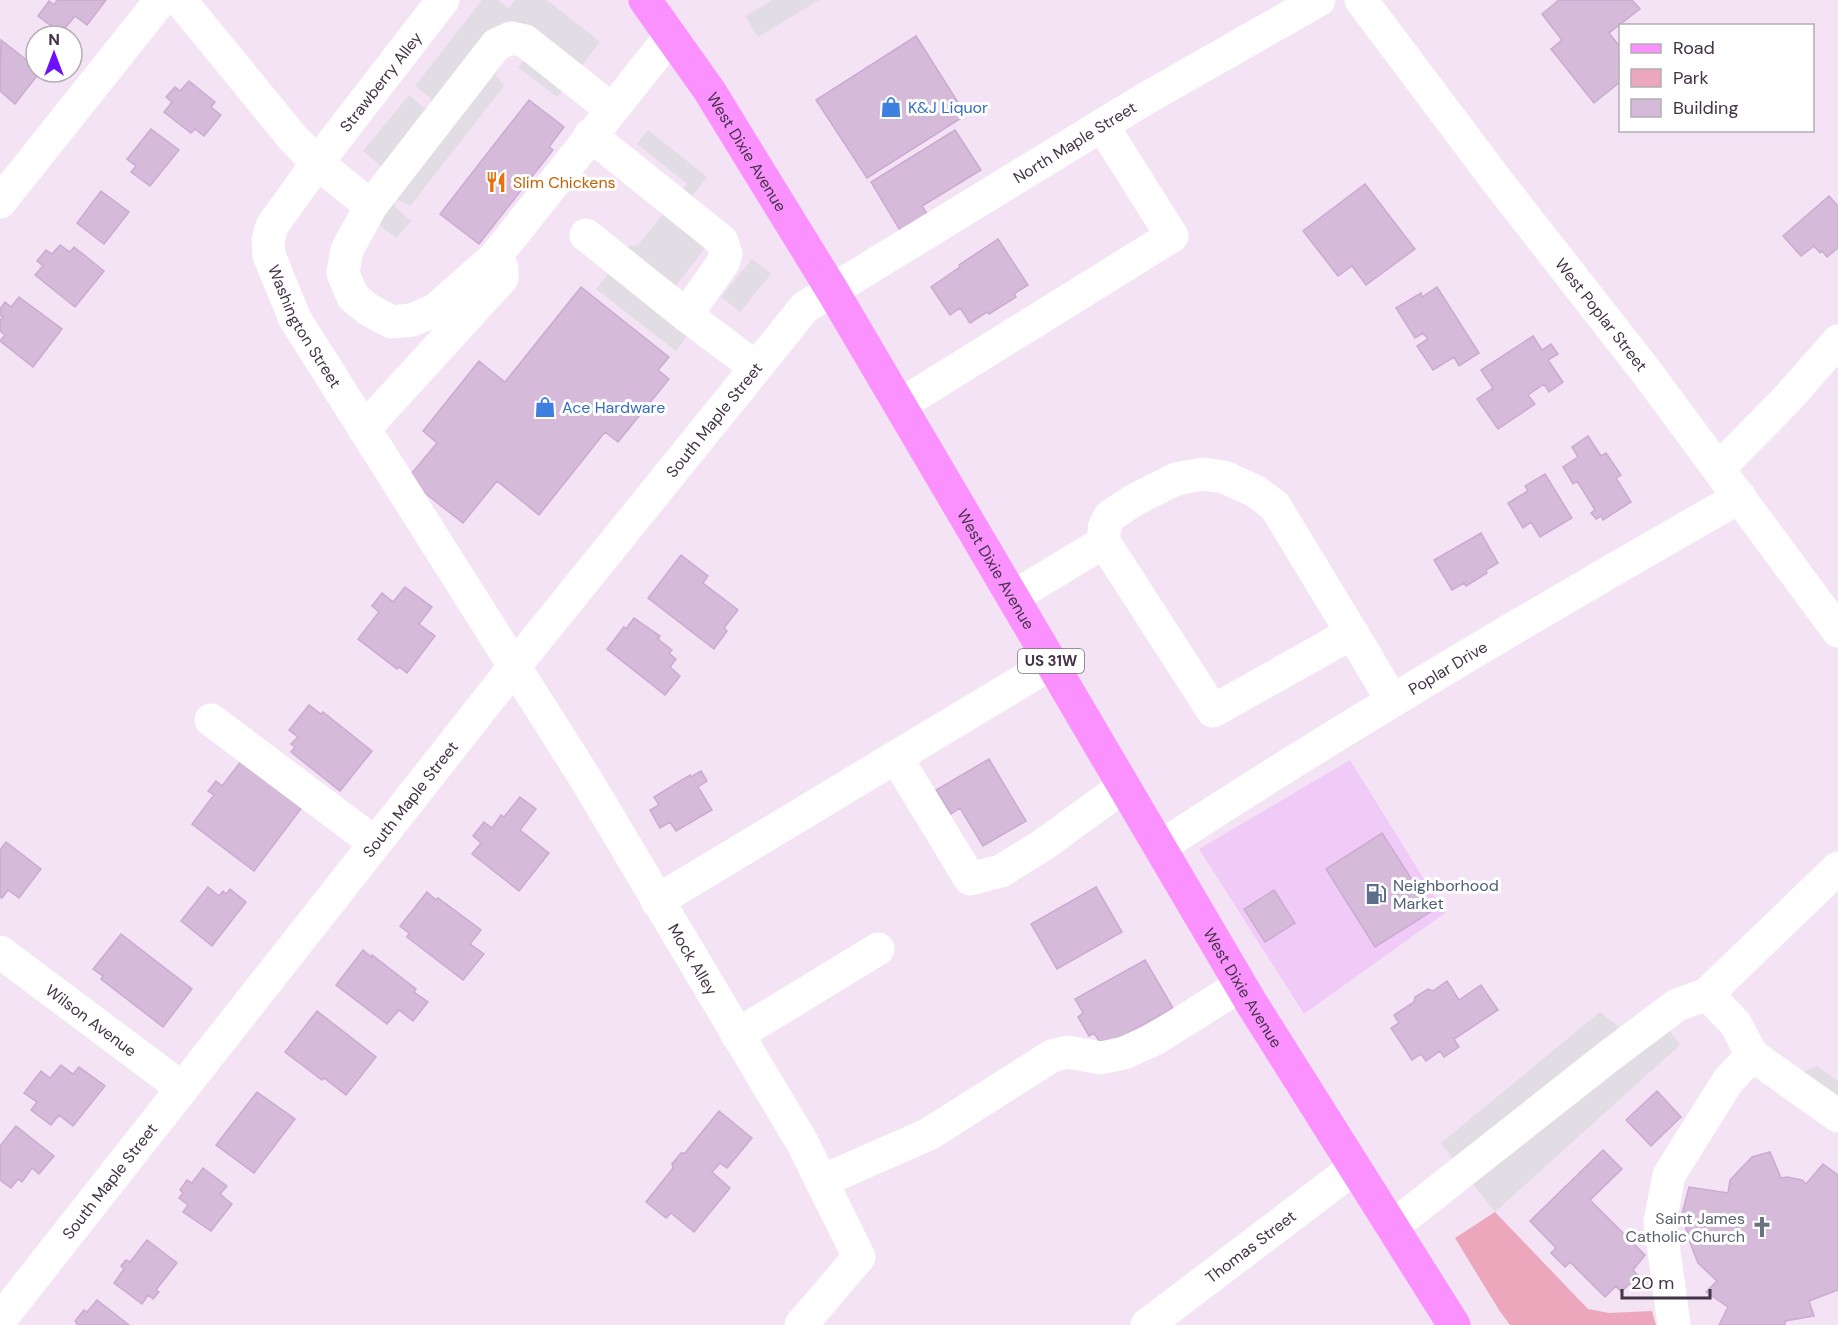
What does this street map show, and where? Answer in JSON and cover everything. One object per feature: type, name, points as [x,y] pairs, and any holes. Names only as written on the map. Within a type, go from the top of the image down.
[{"type":"main road","name":"West Dixie Avenue","points":[[645,0],[709,90],[832,290],[1241,985],[1454,1325]]},
{"type":"street","points":[[0,202],[161,0]]},
{"type":"street","points":[[180,0],[292,137],[317,163],[371,206]]},
{"type":"street","name":"Strawberry Alley","points":[[317,163],[444,0]]},
{"type":"street","name":"North Maple Street","points":[[832,290],[1102,125],[1319,0]]},
{"type":"street","name":"West Poplar Street","points":[[1361,0],[1648,374],[1838,631]]},
{"type":"street","points":[[611,109],[525,41],[510,38],[496,45],[371,206],[347,250],[343,273],[353,297],[369,310],[392,321],[412,320],[435,310],[495,257],[670,37]]},
{"type":"street","points":[[900,405],[1172,236],[1102,125]]},
{"type":"street","points":[[590,135],[722,241],[726,254],[723,263],[686,315]]},
{"type":"street","name":"Washington Street","points":[[317,163],[272,226],[268,240],[269,255],[295,319],[514,667]]},
{"type":"street","points":[[586,235],[755,367]]},
{"type":"street","points":[[364,429],[502,278],[502,268],[495,257]]},
{"type":"street","name":"South Maple Street","points":[[0,1320],[514,667],[755,367],[805,307],[832,290]]},
{"type":"street","points":[[1718,469],[1790,398],[1838,341]]},
{"type":"street","points":[[1352,633],[1213,711],[1104,542],[1104,528],[1110,516],[1136,499],[1176,479],[1203,474],[1224,477],[1255,490],[1275,506],[1352,633],[1392,700]]},
{"type":"street","name":"Poplar Drive","points":[[1160,847],[1392,700],[1601,575],[1740,497]]},
{"type":"street","points":[[1013,597],[1104,542]]},
{"type":"street","points":[[657,900],[1052,663]]},
{"type":"street","name":"Mock Alley","points":[[514,667],[585,778],[802,1142],[859,1257],[801,1325]]},
{"type":"street","points":[[211,720],[375,843]]},
{"type":"street","points":[[896,757],[970,879],[1001,871],[1043,845],[1124,786]]},
{"type":"street","points":[[1392,1227],[1608,1056],[1677,1005],[1707,994],[1838,868]]},
{"type":"street","points":[[737,1035],[878,949]]},
{"type":"street","name":"Wilson Avenue","points":[[0,952],[182,1088]]},
{"type":"street","points":[[822,1181],[929,1134],[1052,1056],[1068,1052],[1101,1058],[1124,1053],[1155,1039],[1241,985]]},
{"type":"street","points":[[1707,994],[1735,1023],[1752,1055],[1838,1116]]},
{"type":"street","points":[[1674,1325],[1660,1222],[1669,1175],[1728,1081],[1752,1055]]},
{"type":"street","name":"Thomas Street","points":[[1147,1325],[1354,1168]]},
{"type":"shaded area","points":[[482,0],[498,0],[509,8],[515,0],[547,0],[600,42],[557,97],[518,67],[529,54],[512,52],[498,68],[496,75],[504,86],[410,206],[398,200],[394,203],[395,207],[411,221],[396,238],[377,223],[406,187],[363,151],[409,95],[424,108],[429,107],[432,103],[431,98],[415,86]]},
{"type":"shaded area","points":[[772,0],[819,0],[758,37],[745,16]]},
{"type":"shaded area","points":[[648,130],[707,177],[673,220],[706,247],[656,311],[687,336],[676,351],[596,289],[630,246],[638,245],[687,184],[637,144]]},
{"type":"shaded area","points":[[752,259],[771,274],[740,312],[721,297]]},
{"type":"shaded area","points":[[1350,760],[1445,913],[1304,1014],[1199,849]]},
{"type":"shaded area","points":[[1654,1008],[1680,1045],[1495,1212],[1441,1143],[1600,1012],[1623,1030]]},
{"type":"shaded area","points":[[1817,1066],[1838,1081],[1838,1106],[1796,1076]]},
{"type":"green space","points":[[1495,1212],[1588,1309],[1609,1313],[1652,1311],[1656,1325],[1510,1325],[1455,1238]]},
{"type":"building","points":[[57,0],[106,0],[87,25],[75,16],[68,24],[49,24],[38,16],[49,1],[54,5]]},
{"type":"building","points":[[1559,0],[1632,0],[1640,9],[1609,33],[1619,46],[1619,83],[1594,103],[1551,49],[1562,40],[1542,14]]},
{"type":"building","name":"K&J Liquor","points":[[916,36],[966,115],[867,178],[816,100]]},
{"type":"building","points":[[1,40],[24,58],[24,84],[31,84],[15,104],[0,91]]},
{"type":"building","points":[[189,81],[215,102],[211,107],[221,115],[204,136],[195,129],[191,133],[164,112],[172,102],[166,97],[175,87],[180,91]]},
{"type":"building","name":"Slim Chickens","points":[[529,100],[564,127],[549,147],[553,150],[479,244],[440,214]]},
{"type":"building","points":[[151,129],[179,150],[150,186],[131,172],[136,166],[127,159]]},
{"type":"building","points":[[955,130],[981,170],[922,206],[928,215],[901,232],[871,182]]},
{"type":"building","points":[[1365,184],[1415,249],[1366,285],[1352,266],[1338,276],[1303,231]]},
{"type":"building","points":[[101,191],[129,212],[104,244],[77,223]]},
{"type":"building","points":[[1829,196],[1838,206],[1838,248],[1827,257],[1814,246],[1801,256],[1783,236]]},
{"type":"building","points":[[998,239],[1028,285],[1014,294],[1016,297],[970,323],[960,308],[950,315],[931,287]]},
{"type":"building","points":[[60,245],[70,252],[74,247],[104,271],[75,307],[35,275],[43,266],[37,261],[46,250],[52,254]]},
{"type":"building","name":"Ace Hardware","points":[[581,287],[669,357],[658,370],[669,379],[618,442],[605,432],[539,515],[497,481],[463,523],[407,479],[437,443],[423,431],[479,361],[505,382]]},
{"type":"building","points":[[1437,287],[1479,353],[1459,366],[1454,357],[1433,370],[1417,346],[1428,339],[1423,333],[1415,338],[1396,308],[1421,293],[1422,297]]},
{"type":"building","points":[[19,297],[62,329],[33,367],[0,341],[5,335],[0,331],[0,320],[3,317],[0,315],[0,309],[5,302],[11,307]]},
{"type":"building","points":[[1533,336],[1542,350],[1551,344],[1558,354],[1548,360],[1563,382],[1549,392],[1544,384],[1528,395],[1535,404],[1498,429],[1477,399],[1493,388],[1481,370]]},
{"type":"building","points":[[1588,436],[1601,456],[1606,453],[1621,475],[1616,478],[1631,502],[1603,520],[1601,516],[1596,519],[1591,513],[1595,510],[1577,481],[1573,484],[1563,467],[1578,457],[1572,447]]},
{"type":"building","points":[[1545,474],[1572,518],[1540,537],[1531,522],[1523,528],[1508,503],[1528,491],[1525,486]]},
{"type":"building","points":[[1481,533],[1498,563],[1466,586],[1464,583],[1452,590],[1434,560]]},
{"type":"building","points":[[681,555],[708,576],[703,583],[738,610],[724,628],[727,631],[714,649],[648,598]]},
{"type":"building","points":[[405,587],[432,607],[419,624],[435,636],[407,673],[399,667],[397,669],[358,639],[379,612],[372,606],[382,593],[393,602]]},
{"type":"building","points":[[634,618],[660,636],[658,639],[672,650],[669,653],[676,659],[670,667],[680,676],[665,695],[607,649]]},
{"type":"building","points":[[309,705],[321,714],[323,712],[372,751],[340,791],[291,752],[295,747],[291,744],[298,737],[289,730]]},
{"type":"building","points":[[989,759],[1026,821],[983,846],[960,808],[951,814],[936,790]]},
{"type":"building","points":[[242,760],[303,806],[254,871],[192,824],[214,795],[208,791],[216,781],[222,786]]},
{"type":"building","points":[[701,771],[707,781],[698,787],[712,810],[676,831],[670,822],[660,828],[650,810],[659,805],[654,797],[690,775],[691,777]]},
{"type":"building","points":[[520,797],[536,809],[520,830],[549,853],[519,891],[472,854],[481,843],[473,836],[484,822],[492,828],[501,815],[504,817]]},
{"type":"building","points":[[1382,833],[1432,911],[1375,947],[1326,869]]},
{"type":"building","points":[[6,842],[41,869],[19,898],[8,890],[2,898],[0,897],[0,850]]},
{"type":"building","points":[[208,887],[219,896],[223,891],[226,894],[230,889],[246,902],[212,946],[181,921]]},
{"type":"building","points":[[1096,887],[1122,932],[1057,969],[1031,924]]},
{"type":"building","points":[[1274,890],[1295,923],[1265,942],[1244,909]]},
{"type":"building","points":[[427,892],[481,930],[470,944],[484,954],[463,980],[407,937],[409,933],[400,926]]},
{"type":"building","points":[[121,934],[192,989],[163,1027],[101,979],[103,976],[93,969]]},
{"type":"building","points":[[363,950],[416,989],[414,992],[428,1002],[413,1021],[399,1010],[387,1024],[336,985]]},
{"type":"building","points":[[1145,960],[1173,1008],[1103,1047],[1094,1033],[1089,1036],[1078,1017],[1083,1013],[1075,999]]},
{"type":"building","points":[[1447,981],[1459,1000],[1481,985],[1498,1010],[1454,1039],[1459,1047],[1444,1057],[1440,1051],[1426,1061],[1421,1054],[1412,1060],[1391,1028],[1399,1023],[1394,1015],[1414,1002],[1415,997],[1428,989],[1433,991]]},
{"type":"building","points":[[317,1011],[376,1057],[346,1095],[285,1052]]},
{"type":"building","points":[[61,1065],[73,1074],[79,1067],[105,1086],[73,1126],[59,1115],[51,1125],[31,1110],[37,1102],[24,1093],[41,1071],[50,1078]]},
{"type":"building","points":[[1657,1091],[1681,1117],[1651,1146],[1626,1120]]},
{"type":"building","points":[[257,1092],[295,1119],[254,1173],[216,1145]]},
{"type":"building","points":[[719,1111],[752,1138],[727,1168],[720,1163],[712,1172],[730,1188],[694,1232],[671,1213],[666,1218],[646,1202],[673,1168],[672,1164],[681,1153],[685,1153]]},
{"type":"building","points":[[16,1126],[54,1156],[39,1174],[32,1168],[22,1182],[18,1179],[11,1188],[0,1180],[0,1146]]},
{"type":"building","points":[[1603,1150],[1622,1169],[1590,1200],[1645,1255],[1633,1270],[1638,1276],[1621,1292],[1616,1286],[1605,1297],[1570,1262],[1565,1267],[1551,1253],[1556,1248],[1530,1221]]},
{"type":"building","name":"Saint James Catholic Church","points":[[1770,1152],[1781,1178],[1802,1180],[1806,1184],[1823,1164],[1838,1175],[1838,1290],[1809,1301],[1814,1316],[1785,1321],[1785,1325],[1719,1325],[1728,1307],[1706,1292],[1717,1281],[1698,1263],[1689,1240],[1682,1214],[1689,1187],[1728,1193],[1730,1180],[1752,1157]]},
{"type":"building","points":[[203,1168],[227,1186],[220,1194],[232,1204],[211,1231],[183,1212],[188,1205],[179,1198],[183,1193],[180,1190],[187,1180],[192,1183]]},
{"type":"building","points":[[147,1240],[177,1263],[156,1290],[159,1292],[153,1299],[148,1295],[142,1304],[114,1283],[124,1269],[121,1266],[126,1260],[130,1262]]},
{"type":"building","points":[[97,1300],[129,1325],[78,1325],[75,1321]]},
{"type":"place","name":"K&J Liquor","points":[[891,107]]},
{"type":"place","name":"Slim Chickens","points":[[496,182]]},
{"type":"place","name":"Ace Hardware","points":[[545,407]]},
{"type":"place","name":"Neighborhood Market","points":[[1376,894]]},
{"type":"place","name":"Saint James Catholic Church","points":[[1762,1227]]}]
